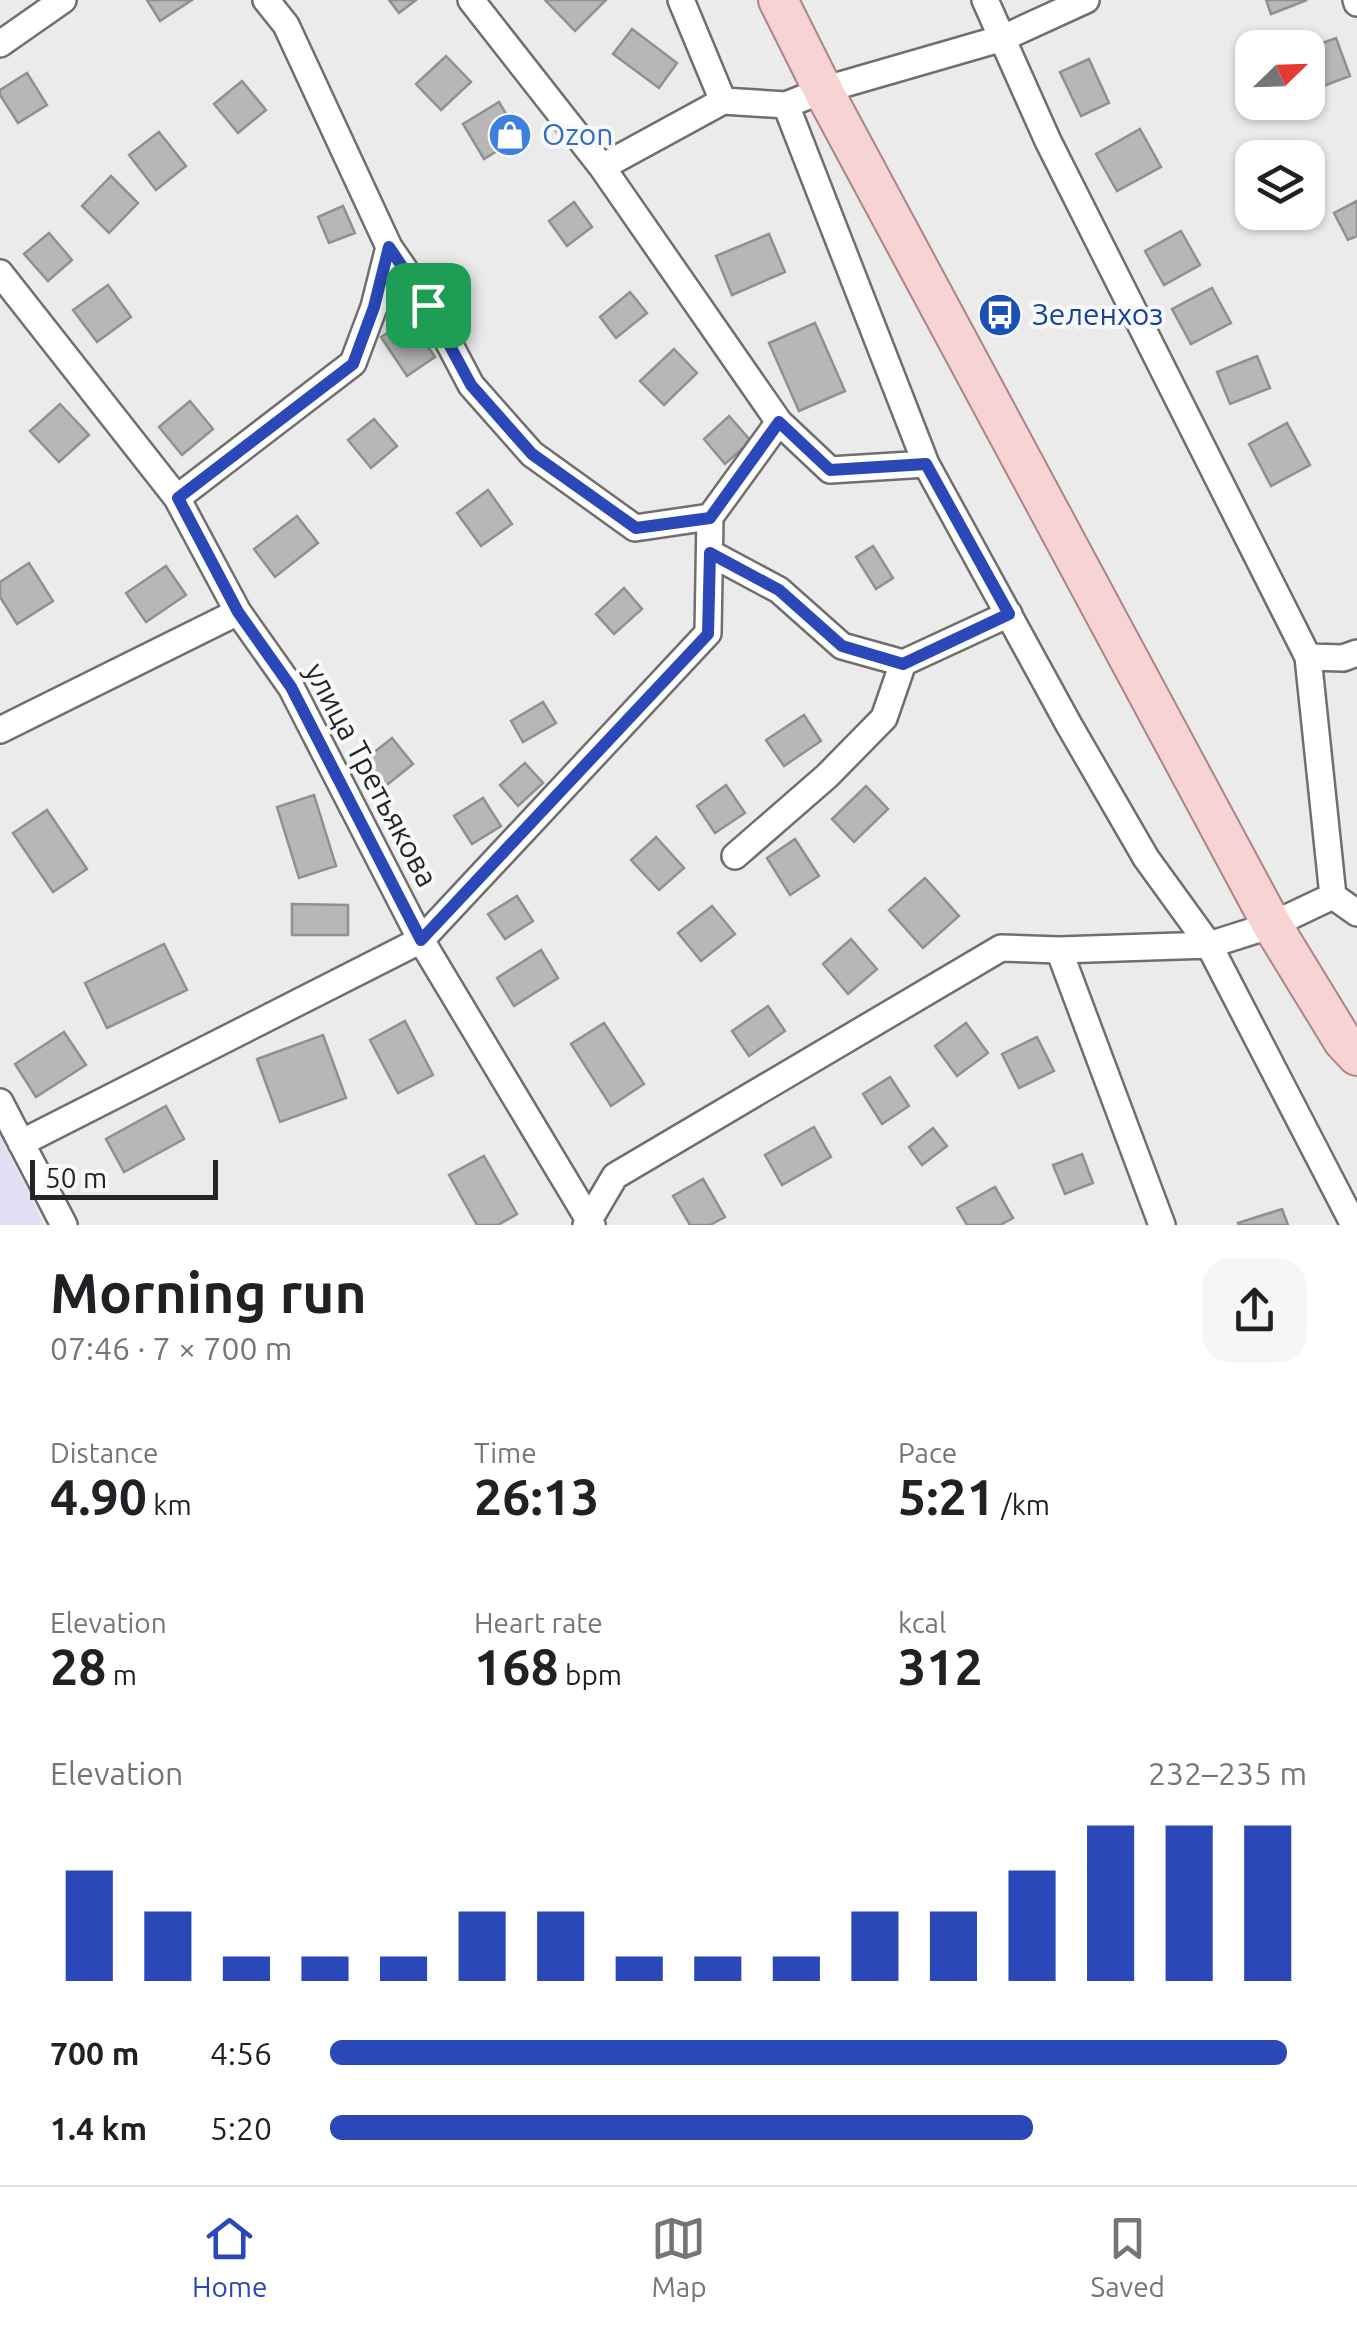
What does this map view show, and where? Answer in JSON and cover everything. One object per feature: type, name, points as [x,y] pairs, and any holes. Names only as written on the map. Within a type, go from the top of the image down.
[{"type":"main road","points":[[778,0],[822,90],[1272,925],[1343,1041],[1357,1056]]},
{"type":"street","points":[[0,44],[63,0]]},
{"type":"street","points":[[266,0],[286,25],[389,247],[428,305],[471,385],[532,454],[636,528],[710,518]]},
{"type":"street","points":[[471,0],[602,167],[779,422],[830,470],[926,464]]},
{"type":"street","points":[[681,0],[722,101]]},
{"type":"street","points":[[985,0],[1048,140],[1308,657],[1334,896],[1357,913]]},
{"type":"street","points":[[602,167],[722,101],[786,105],[822,90],[1003,38],[1086,0]]},
{"type":"street","points":[[786,105],[926,464],[1146,858],[1210,945],[1354,1225]]},
{"type":"street","points":[[178,498],[353,364],[374,307],[389,247]]},
{"type":"street","name":"улица Третьякова","points":[[0,273],[178,498],[238,612],[291,687],[421,940],[589,1223]]},
{"type":"street","points":[[21,1143],[421,940],[708,634],[710,518],[779,422]]},
{"type":"street","points":[[710,553],[779,590],[842,646],[903,664],[1009,614]]},
{"type":"street","points":[[0,730],[238,612]]},
{"type":"street","points":[[1308,657],[1344,658],[1357,653]]},
{"type":"street","points":[[735,856],[827,776],[884,718],[903,664]]},
{"type":"street","points":[[589,1223],[615,1176],[1000,948],[1210,945],[1272,925],[1334,896]]},
{"type":"street","points":[[1059,950],[1162,1225]]},
{"type":"street","points":[[0,1102],[64,1225]]},
{"type":"shaded area","points":[[0,1136],[44,1225],[0,1225]]},
{"type":"building","points":[[147,0],[192,0],[160,21]]},
{"type":"building","points":[[389,0],[416,0],[399,13]]},
{"type":"building","points":[[545,0],[606,0],[575,31]]},
{"type":"building","points":[[1266,0],[1307,0],[1271,14]]},
{"type":"building","points":[[632,29],[677,63],[659,88],[613,54]]},
{"type":"building","points":[[1336,38],[1350,76],[1325,85],[1325,42]]},
{"type":"building","points":[[446,56],[471,82],[441,110],[416,84]]},
{"type":"building","points":[[1089,59],[1109,103],[1081,116],[1060,72]]},
{"type":"building","points":[[27,73],[47,105],[18,123],[0,90]]},
{"type":"building","points":[[242,81],[266,110],[238,133],[214,104]]},
{"type":"building","points":[[499,102],[520,137],[484,159],[463,124]]},
{"type":"building","points":[[1140,129],[1161,167],[1117,191],[1096,154]]},
{"type":"building","points":[[159,132],[186,166],[156,190],[129,155]]},
{"type":"building","points":[[111,176],[138,203],[109,233],[82,206]]},
{"type":"building","points":[[1357,201],[1357,236],[1348,240],[1334,213]]},
{"type":"building","points":[[574,202],[592,227],[567,246],[549,221]]},
{"type":"building","points":[[343,206],[355,233],[329,243],[318,217]]},
{"type":"building","points":[[1181,231],[1200,265],[1164,285],[1145,251]]},
{"type":"building","points":[[49,233],[72,260],[48,281],[24,254]]},
{"type":"building","points":[[769,234],[785,272],[732,295],[716,256]]},
{"type":"building","points":[[108,285],[131,317],[97,342],[73,310]]},
{"type":"building","points":[[1212,288],[1231,323],[1191,344],[1172,309]]},
{"type":"building","points":[[630,292],[647,313],[616,338],[600,317]]},
{"type":"building","points":[[409,319],[435,357],[407,376],[381,337]]},
{"type":"building","points":[[815,323],[845,391],[799,411],[769,343]]},
{"type":"building","points":[[674,349],[697,373],[664,405],[640,381]]},
{"type":"building","points":[[1257,356],[1270,388],[1230,404],[1217,372]]},
{"type":"building","points":[[190,401],[213,429],[182,455],[159,427]]},
{"type":"building","points":[[60,404],[89,435],[59,462],[30,431]]},
{"type":"building","points":[[729,416],[751,441],[725,464],[704,439]]},
{"type":"building","points":[[374,419],[397,446],[371,468],[348,440]]},
{"type":"building","points":[[1287,423],[1310,465],[1271,486],[1249,444]]},
{"type":"building","points":[[488,490],[512,524],[481,546],[457,513]]},
{"type":"building","points":[[297,516],[318,543],[275,577],[254,549]]},
{"type":"building","points":[[873,546],[893,578],[876,589],[856,557]]},
{"type":"building","points":[[29,563],[53,601],[17,624],[0,597],[0,582]]},
{"type":"building","points":[[166,566],[186,595],[146,622],[126,593]]},
{"type":"building","points":[[624,588],[642,609],[614,634],[596,614]]},
{"type":"building","points":[[543,702],[556,723],[523,742],[511,721]]},
{"type":"building","points":[[804,715],[821,741],[784,766],[766,740]]},
{"type":"building","points":[[392,738],[413,764],[383,788],[362,762]]},
{"type":"building","points":[[525,763],[543,783],[518,806],[500,785]]},
{"type":"building","points":[[726,785],[745,813],[715,833],[697,806]]},
{"type":"building","points":[[866,786],[888,809],[854,842],[832,819]]},
{"type":"building","points":[[314,795],[336,866],[299,878],[277,807]]},
{"type":"building","points":[[483,798],[501,826],[472,844],[454,816]]},
{"type":"building","points":[[47,810],[87,869],[53,892],[13,833]]},
{"type":"building","points":[[656,837],[684,868],[659,890],[631,860]]},
{"type":"building","points":[[795,839],[819,876],[790,895],[767,858]]},
{"type":"building","points":[[925,878],[959,916],[923,948],[889,910]]},
{"type":"building","points":[[517,896],[533,921],[505,939],[488,914]]},
{"type":"building","points":[[292,904],[348,905],[348,935],[292,935]]},
{"type":"building","points":[[712,906],[735,934],[701,961],[678,933]]},
{"type":"building","points":[[851,939],[877,969],[848,994],[823,964]]},
{"type":"building","points":[[164,944],[187,990],[107,1028],[85,983]]},
{"type":"building","points":[[541,950],[558,978],[514,1006],[497,978]]},
{"type":"building","points":[[768,1006],[785,1031],[749,1056],[732,1031]]},
{"type":"building","points":[[405,1021],[433,1075],[398,1093],[370,1040]]},
{"type":"building","points":[[604,1023],[644,1084],[611,1106],[571,1044]]},
{"type":"building","points":[[966,1023],[988,1053],[957,1076],[935,1046]]},
{"type":"building","points":[[64,1032],[86,1065],[36,1097],[15,1064]]},
{"type":"building","points":[[323,1035],[346,1098],[280,1122],[257,1059]]},
{"type":"building","points":[[1037,1037],[1054,1071],[1019,1088],[1002,1054]]},
{"type":"building","points":[[890,1077],[909,1106],[882,1124],[863,1094]]},
{"type":"building","points":[[166,1106],[184,1139],[124,1172],[106,1139]]},
{"type":"building","points":[[814,1127],[831,1157],[782,1185],[765,1155]]},
{"type":"building","points":[[933,1128],[947,1146],[922,1165],[909,1147]]},
{"type":"building","points":[[1082,1154],[1093,1183],[1065,1194],[1053,1165]]},
{"type":"building","points":[[484,1156],[517,1214],[498,1225],[477,1225],[449,1175]]},
{"type":"building","points":[[703,1179],[725,1217],[710,1225],[690,1225],[673,1196]]},
{"type":"building","points":[[995,1187],[1013,1218],[1000,1225],[967,1225],[957,1208]]},
{"type":"building","points":[[1282,1209],[1288,1225],[1238,1223]]},
{"type":"place","name":"Ozon","points":[[510,135]]},
{"type":"place","name":"Зеленхоз","points":[[1000,315]]},
{"type":"route","points":[[389,247],[428,305],[471,385],[532,454],[636,528],[710,518],[779,422],[830,470],[926,464],[1009,614],[903,664],[842,646],[779,590],[710,553],[708,634],[421,940],[291,687],[238,612],[178,498],[353,364],[374,307],[389,247]]}]
